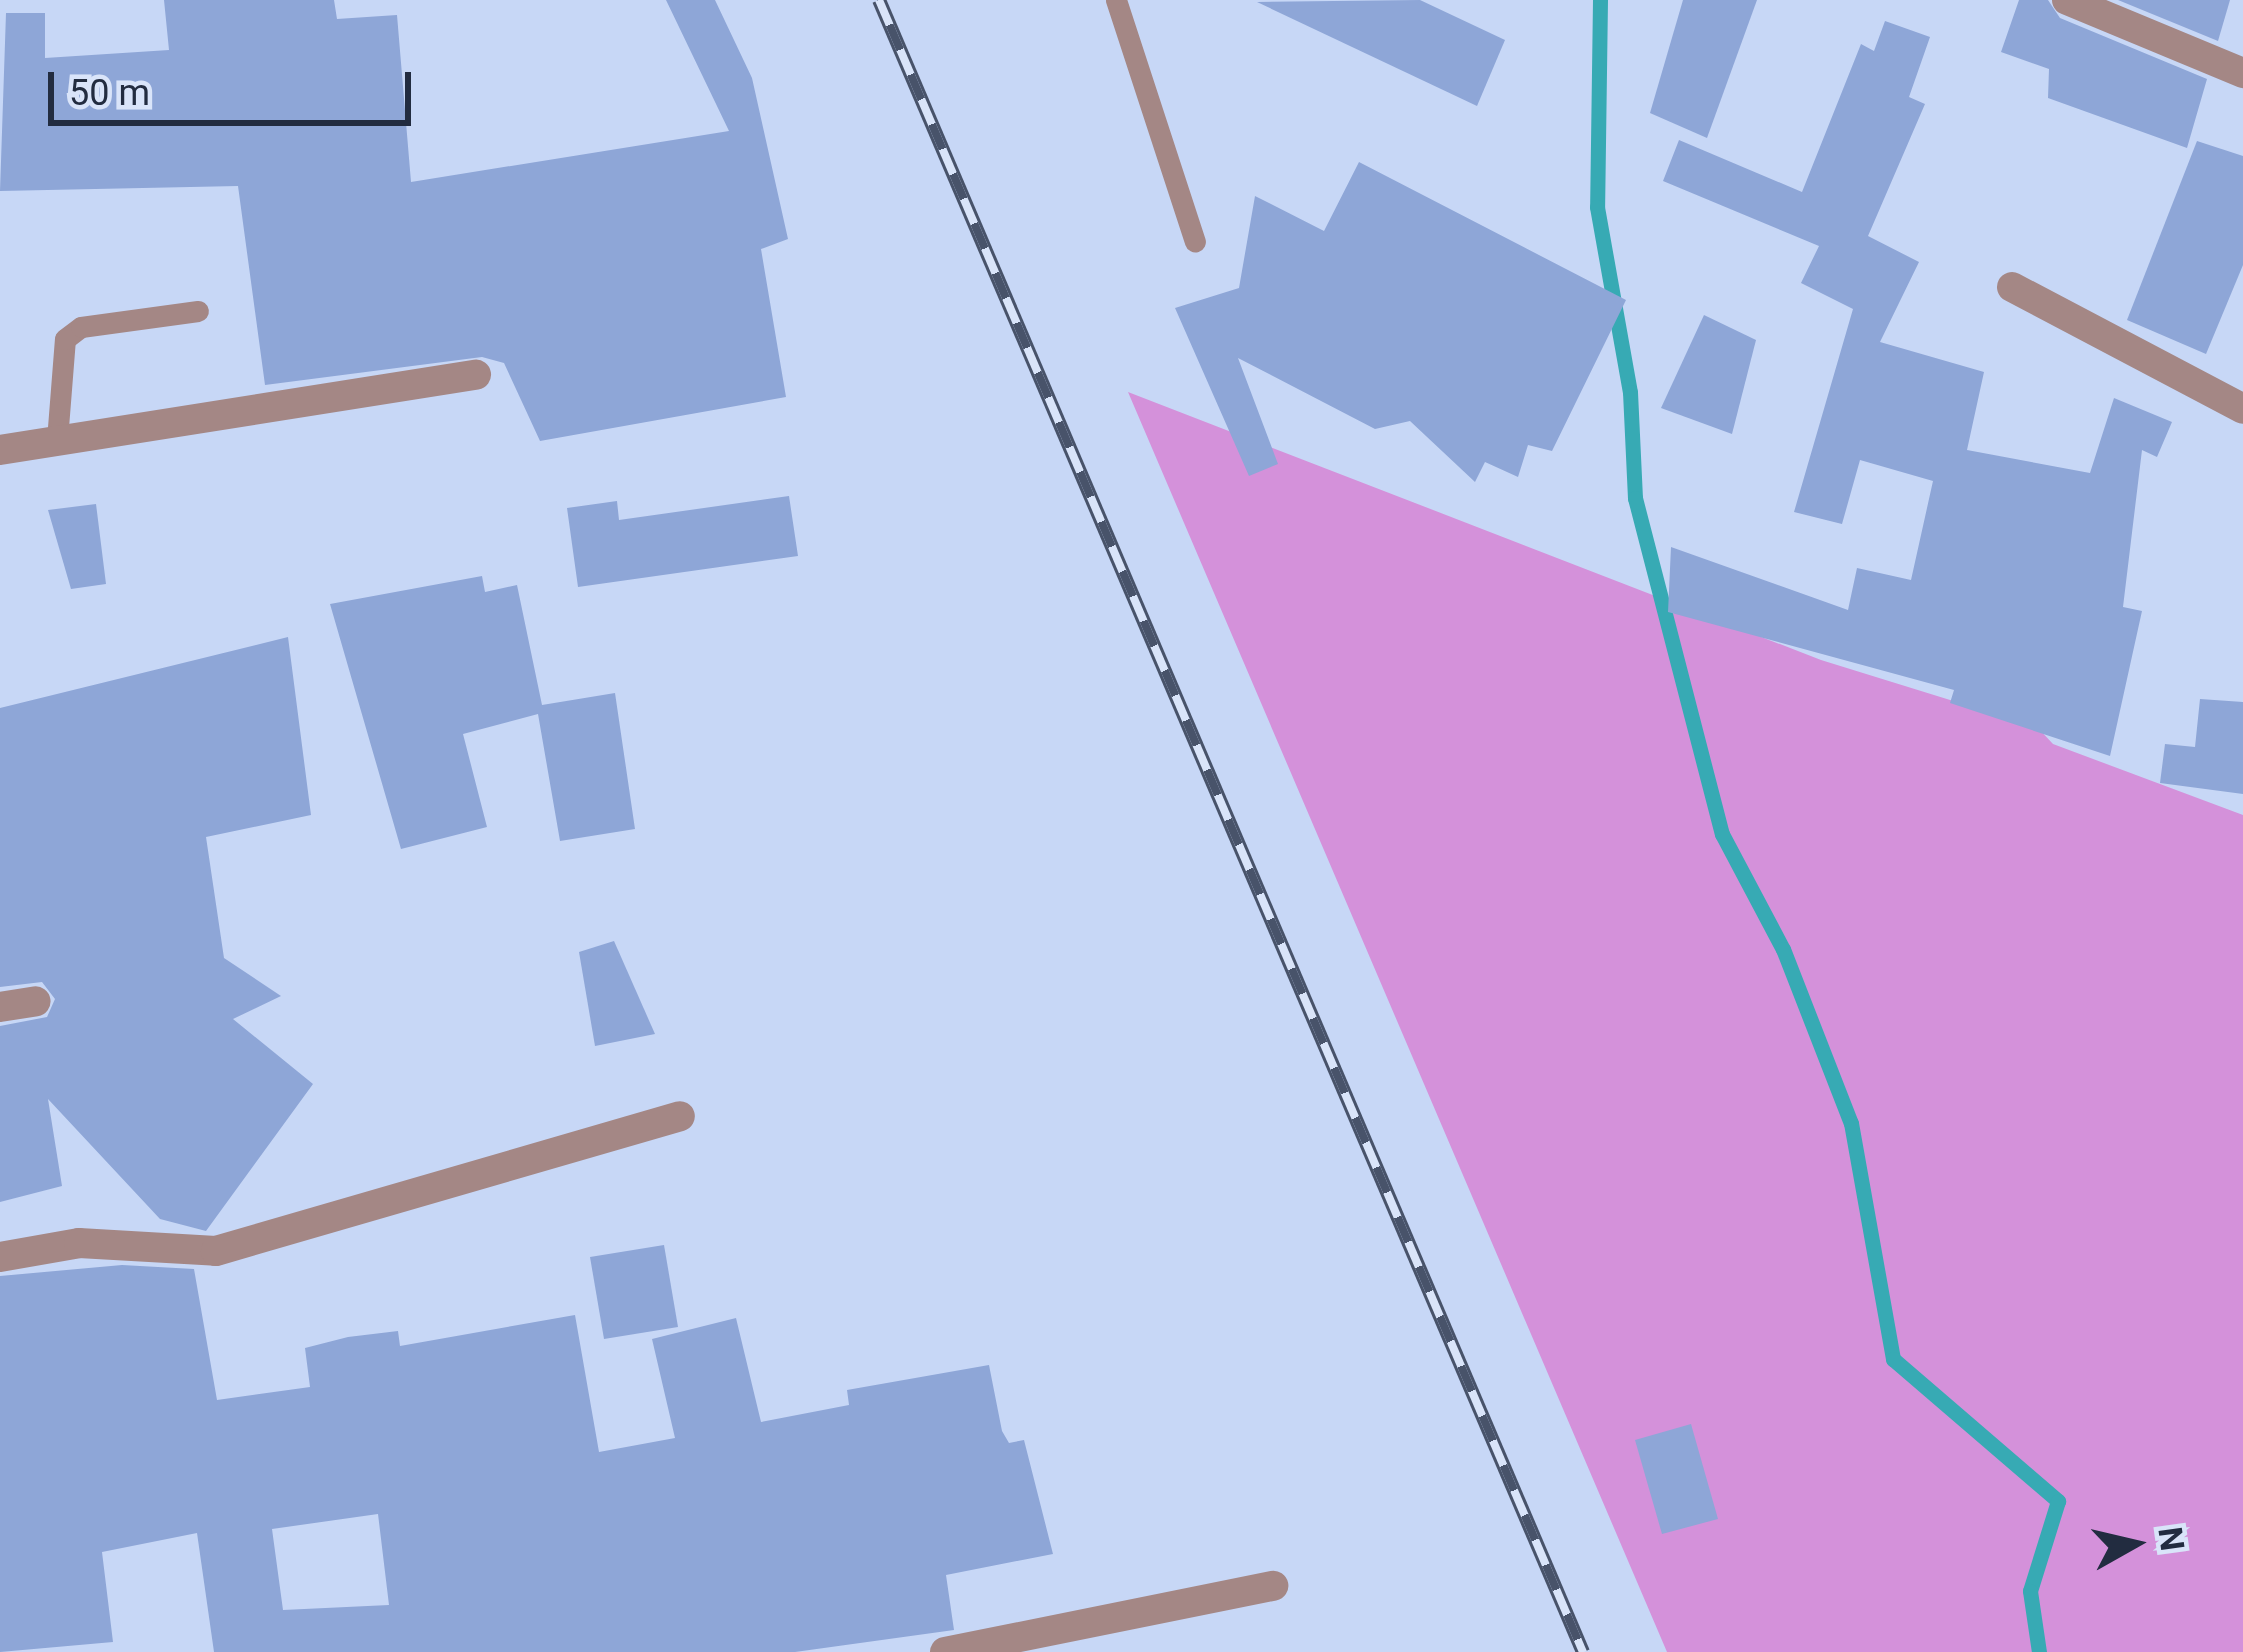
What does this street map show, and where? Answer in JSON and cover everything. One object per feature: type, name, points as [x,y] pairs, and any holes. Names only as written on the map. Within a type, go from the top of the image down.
[{"type":"street","points":[[2067,0],[2243,73]]},
{"type":"street","points":[[2012,287],[2243,409]]},
{"type":"street","points":[[0,450],[476,375]]},
{"type":"street","points":[[0,1006],[36,1001]]},
{"type":"street","points":[[0,1257],[79,1243],[216,1251],[680,1116]]},
{"type":"street","points":[[945,1652],[1273,1586]]},
{"type":"lane","points":[[1116,0],[1195,241]]},
{"type":"lane","points":[[57,440],[65,339],[81,327],[198,311]]},
{"type":"shaded area","points":[[1128,392],[1821,660],[2037,727],[2053,744],[2243,815],[2243,1652],[1667,1652]]},
{"type":"building","points":[[164,0],[334,0],[337,19],[397,15],[411,182],[729,131],[666,0],[715,0],[752,78],[788,239],[761,249],[786,397],[540,441],[504,363],[482,357],[265,385],[238,186],[0,191],[6,13],[45,13],[45,58],[169,50]]},
{"type":"building","points":[[1420,0],[1505,40],[1477,106],[1257,2]]},
{"type":"building","points":[[1683,0],[1757,0],[1707,138],[1650,113]]},
{"type":"building","points":[[2019,0],[2048,0],[2060,18],[2207,79],[2187,148],[2048,98],[2049,69],[2001,52]]},
{"type":"building","points":[[2118,0],[2230,0],[2218,41]]},
{"type":"building","points":[[1885,21],[1930,37],[1909,97],[1925,104],[1868,236],[1919,262],[1880,342],[1984,372],[1967,450],[2090,473],[2114,398],[2172,422],[2157,457],[2142,450],[2123,607],[2142,611],[2110,756],[1950,703],[1954,690],[1668,612],[1671,547],[1848,610],[1857,568],[1911,580],[1933,481],[1860,460],[1842,524],[1794,512],[1853,309],[1801,283],[1819,246],[1663,181],[1679,140],[1802,192],[1861,44],[1874,51]]},
{"type":"building","points":[[2197,141],[2243,156],[2243,265],[2206,354],[2127,320]]},
{"type":"building","points":[[1359,162],[1626,300],[1552,451],[1528,445],[1518,477],[1485,462],[1475,482],[1410,421],[1375,429],[1238,358],[1278,464],[1249,476],[1175,308],[1239,288],[1255,196],[1324,231]]},
{"type":"building","points":[[1704,315],[1756,340],[1732,434],[1661,408]]},
{"type":"building","points":[[789,496],[798,556],[578,587],[567,508],[617,501],[619,520]]},
{"type":"building","points":[[96,504],[106,584],[71,589],[48,510]]},
{"type":"building","points":[[482,576],[485,592],[517,585],[542,705],[615,693],[635,829],[560,841],[538,714],[463,734],[487,827],[401,849],[330,604]]},
{"type":"building","points":[[288,637],[311,815],[206,837],[224,958],[281,996],[233,1019],[313,1084],[206,1231],[160,1219],[48,1099],[62,1186],[0,1202],[0,1026],[47,1017],[55,999],[42,982],[0,987],[0,708]]},
{"type":"building","points":[[2200,699],[2243,702],[2243,794],[2160,783],[2165,744],[2195,747]]},
{"type":"building","points":[[614,941],[655,1034],[595,1046],[579,952]]},
{"type":"building","points":[[664,1245],[678,1327],[604,1339],[590,1257]]},
{"type":"building","points":[[122,1265],[194,1269],[217,1400],[310,1387],[305,1348],[348,1337],[398,1331],[400,1346],[575,1315],[599,1452],[675,1438],[652,1339],[736,1318],[761,1422],[849,1405],[847,1390],[989,1365],[1002,1431],[1009,1443],[1024,1440],[1053,1554],[946,1575],[954,1630],[795,1652],[214,1652],[197,1533],[102,1552],[113,1642],[0,1652],[0,1276]],"holes":[[[378,1514],[389,1605],[283,1610],[272,1529]]]},
{"type":"building","points":[[1691,1424],[1718,1519],[1662,1534],[1635,1440]]},
{"type":"waterway","points":[[1600,0],[1597,207],[1630,392],[1635,498],[1722,834],[1783,949],[1851,1123],[1893,1359],[2058,1501],[2030,1591],[2039,1652]]},
{"type":"railway","points":[[879,0],[1583,1652]]}]
